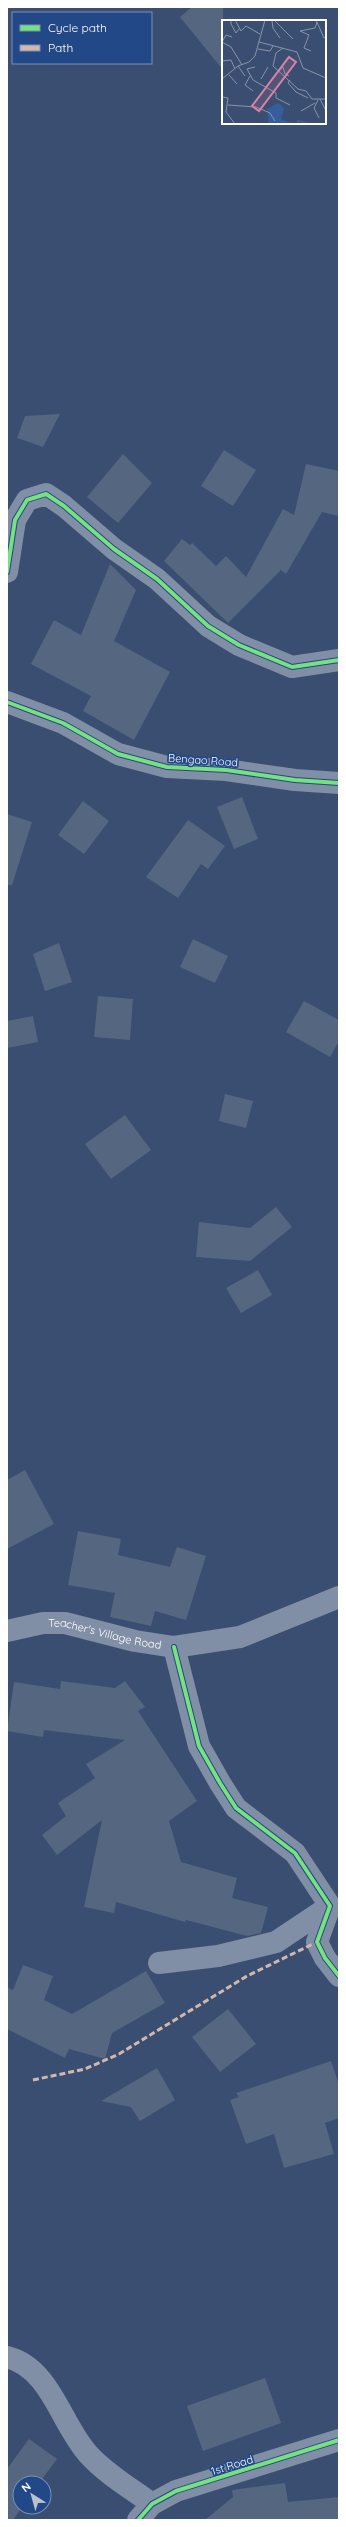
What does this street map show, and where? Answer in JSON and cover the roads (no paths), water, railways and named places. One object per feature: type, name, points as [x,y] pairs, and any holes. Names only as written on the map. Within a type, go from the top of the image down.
[{"type":"street","points":[[7,572],[15,520],[27,500],[46,494],[64,506],[114,549],[158,579],[208,626],[239,645],[292,667],[339,660]]},
{"type":"street","name":"Bengao Road","points":[[7,702],[63,723],[118,754],[167,767],[226,770],[295,780],[339,783]]},
{"type":"street","name":"Teacher's Village Road","points":[[7,1631],[43,1624],[65,1623],[135,1641],[174,1647],[240,1637],[339,1597]]},
{"type":"street","points":[[174,1647],[199,1746],[220,1783],[236,1808],[295,1853],[330,1906]]},
{"type":"street","points":[[159,1963],[218,1956],[276,1942],[330,1906]]},
{"type":"street","points":[[330,1906],[317,1942],[325,1958],[339,1976]]},
{"type":"street","points":[[7,2357],[19,2360],[39,2376],[76,2440],[90,2457],[145,2512]]},
{"type":"street","name":"1st Road","points":[[145,2512],[176,2491],[339,2440]]}]
